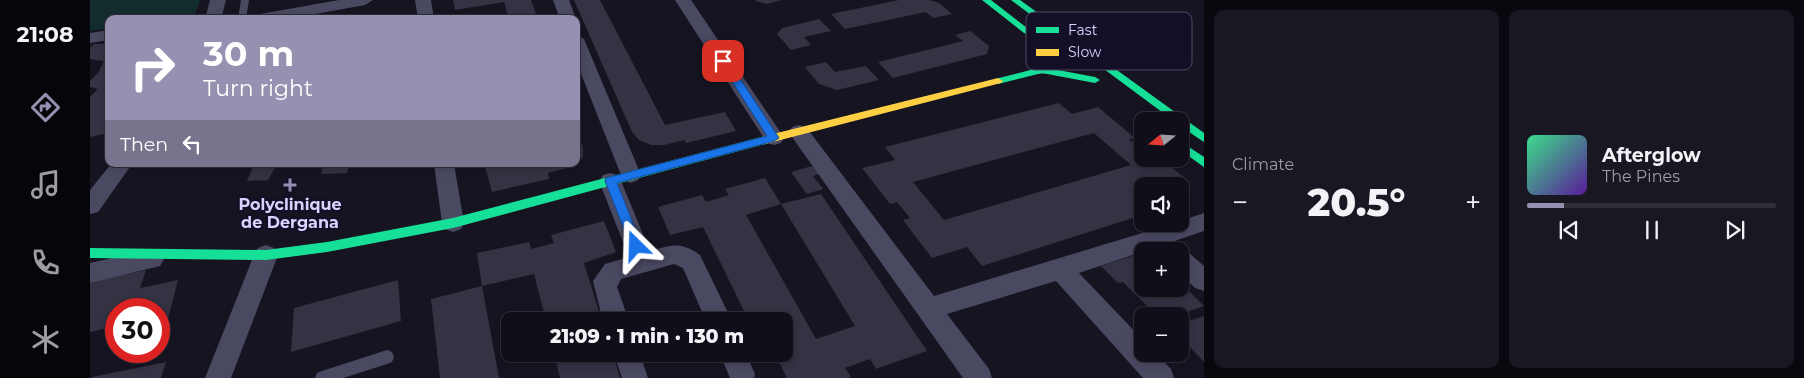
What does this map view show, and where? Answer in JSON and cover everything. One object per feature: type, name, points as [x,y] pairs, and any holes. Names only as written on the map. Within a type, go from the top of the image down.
[{"type":"street","points":[[211,15],[218,0]]},
{"type":"street","points":[[282,15],[364,0]]},
{"type":"street","points":[[423,0],[425,15]]},
{"type":"street","points":[[560,0],[566,15]]},
{"type":"street","points":[[683,0],[774,138]]},
{"type":"street","points":[[986,0],[1026,30]]},
{"type":"street","points":[[1015,0],[1031,12]]},
{"type":"street","points":[[90,38],[105,36]]},
{"type":"street","points":[[580,49],[631,175]]},
{"type":"street","points":[[90,253],[266,255],[328,247],[452,223],[631,175],[1042,70],[1099,83],[1081,70]]},
{"type":"street","points":[[1111,70],[1204,138]]},
{"type":"street","points":[[799,132],[979,378]]},
{"type":"street","points":[[1189,152],[1204,163]]},
{"type":"street","points":[[90,206],[120,167]]},
{"type":"street","points":[[444,167],[452,223]]},
{"type":"street","points":[[610,181],[643,262]]},
{"type":"street","points":[[1169,242],[1204,222]]},
{"type":"street","points":[[928,309],[1061,270],[1134,252]]},
{"type":"street","points":[[613,312],[605,287],[606,281],[613,271],[674,254],[688,258],[715,312]]},
{"type":"street","points":[[90,273],[169,255]]},
{"type":"street","points":[[218,378],[266,255]]},
{"type":"street","points":[[1189,267],[1204,281]]},
{"type":"street","points":[[1061,270],[1161,378]]},
{"type":"street","points":[[630,362],[635,378]]},
{"type":"lane","points":[[243,15],[245,0]]},
{"type":"lane","points":[[322,378],[387,357]]},
{"type":"green space","points":[[90,0],[200,0],[195,15],[105,15],[105,29],[90,31]]},
{"type":"building","points":[[453,0],[531,0],[537,15],[508,15],[504,2],[455,10]]},
{"type":"building","points":[[574,0],[600,0],[665,125],[725,112],[736,131],[686,143],[684,140],[664,145],[651,145],[639,140],[632,132]]},
{"type":"building","points":[[756,0],[781,0],[767,4],[756,1]]},
{"type":"building","points":[[899,0],[929,0],[939,3],[952,14],[933,18],[926,12],[845,29],[831,14]]},
{"type":"building","points":[[819,19],[831,31],[804,37],[811,45],[791,50],[777,34],[782,28]]},
{"type":"building","points":[[970,31],[989,46],[987,54],[893,78],[878,62],[963,41],[955,35]]},
{"type":"building","points":[[105,43],[105,134],[90,137],[90,97],[98,89],[90,87],[90,81],[98,73],[104,61],[90,59],[90,48],[94,44]]},
{"type":"building","points":[[826,62],[835,72],[866,66],[879,80],[837,90],[819,84],[805,67]]},
{"type":"building","points":[[1059,103],[1072,114],[1098,107],[1134,137],[1129,139],[1134,143],[1134,168],[1173,168],[1183,177],[1134,177],[1134,218],[982,266],[967,247],[932,258],[903,220],[910,218],[897,202],[890,204],[862,168],[895,160],[885,147]],"holes":[[[1094,133],[1131,165],[944,220],[913,182]]]},
{"type":"building","points":[[580,140],[583,148],[583,157],[580,160]]},
{"type":"building","points":[[812,166],[819,174],[813,176],[823,189],[807,194],[791,172]]},
{"type":"building","points":[[253,167],[275,167],[268,180],[247,181]]},
{"type":"building","points":[[322,167],[349,167],[347,173],[321,174]]},
{"type":"building","points":[[485,167],[571,167],[548,173],[549,179],[492,192]]},
{"type":"building","points":[[765,178],[781,204],[821,194],[927,351],[876,369],[870,359],[845,368],[851,377],[849,378],[787,378],[779,362],[793,362],[793,312],[745,312],[703,227],[670,235],[658,207],[702,195],[706,202],[729,195],[725,189]],"holes":[[[781,204],[855,326],[816,339],[746,215]]]},
{"type":"building","points":[[604,221],[616,252],[584,263],[599,312],[544,312],[534,274],[482,286],[477,253],[529,242],[531,249],[554,243],[551,235]]},
{"type":"building","points":[[1134,255],[1134,293],[1123,282],[1118,283],[1101,266]]},
{"type":"building","points":[[146,270],[140,288],[178,280],[170,311],[170,298],[105,298],[105,329],[90,332],[90,282]]},
{"type":"building","points":[[398,280],[401,321],[291,352],[294,308]]},
{"type":"building","points":[[482,286],[499,378],[440,378],[431,299]]},
{"type":"building","points":[[1189,291],[1204,306],[1189,311],[1189,307],[1148,307],[1138,297],[1189,297]]},
{"type":"building","points":[[1204,316],[1204,362],[1189,346],[1189,321]]},
{"type":"building","points":[[556,362],[615,362],[620,378],[560,378]]},
{"type":"building","points":[[161,363],[166,363],[161,378],[92,377]]},
{"type":"traffic: fast","points":[[986,0],[1026,30]]},
{"type":"traffic: fast","points":[[1015,0],[1031,12]]},
{"type":"traffic: fast","points":[[998,81],[1042,70],[1095,80]]},
{"type":"traffic: fast","points":[[1111,70],[1204,138]]},
{"type":"traffic: fast","points":[[90,253],[266,255],[327,247],[453,223],[765,140]]},
{"type":"traffic: fast","points":[[1189,152],[1204,163]]},
{"type":"traffic: slow","points":[[765,140],[998,81]]},
{"type":"place","name":"Polyclinique de Dergana","points":[[290,185]]},
{"type":"route","points":[[636,246],[610,181],[774,138],[723,61]]}]
